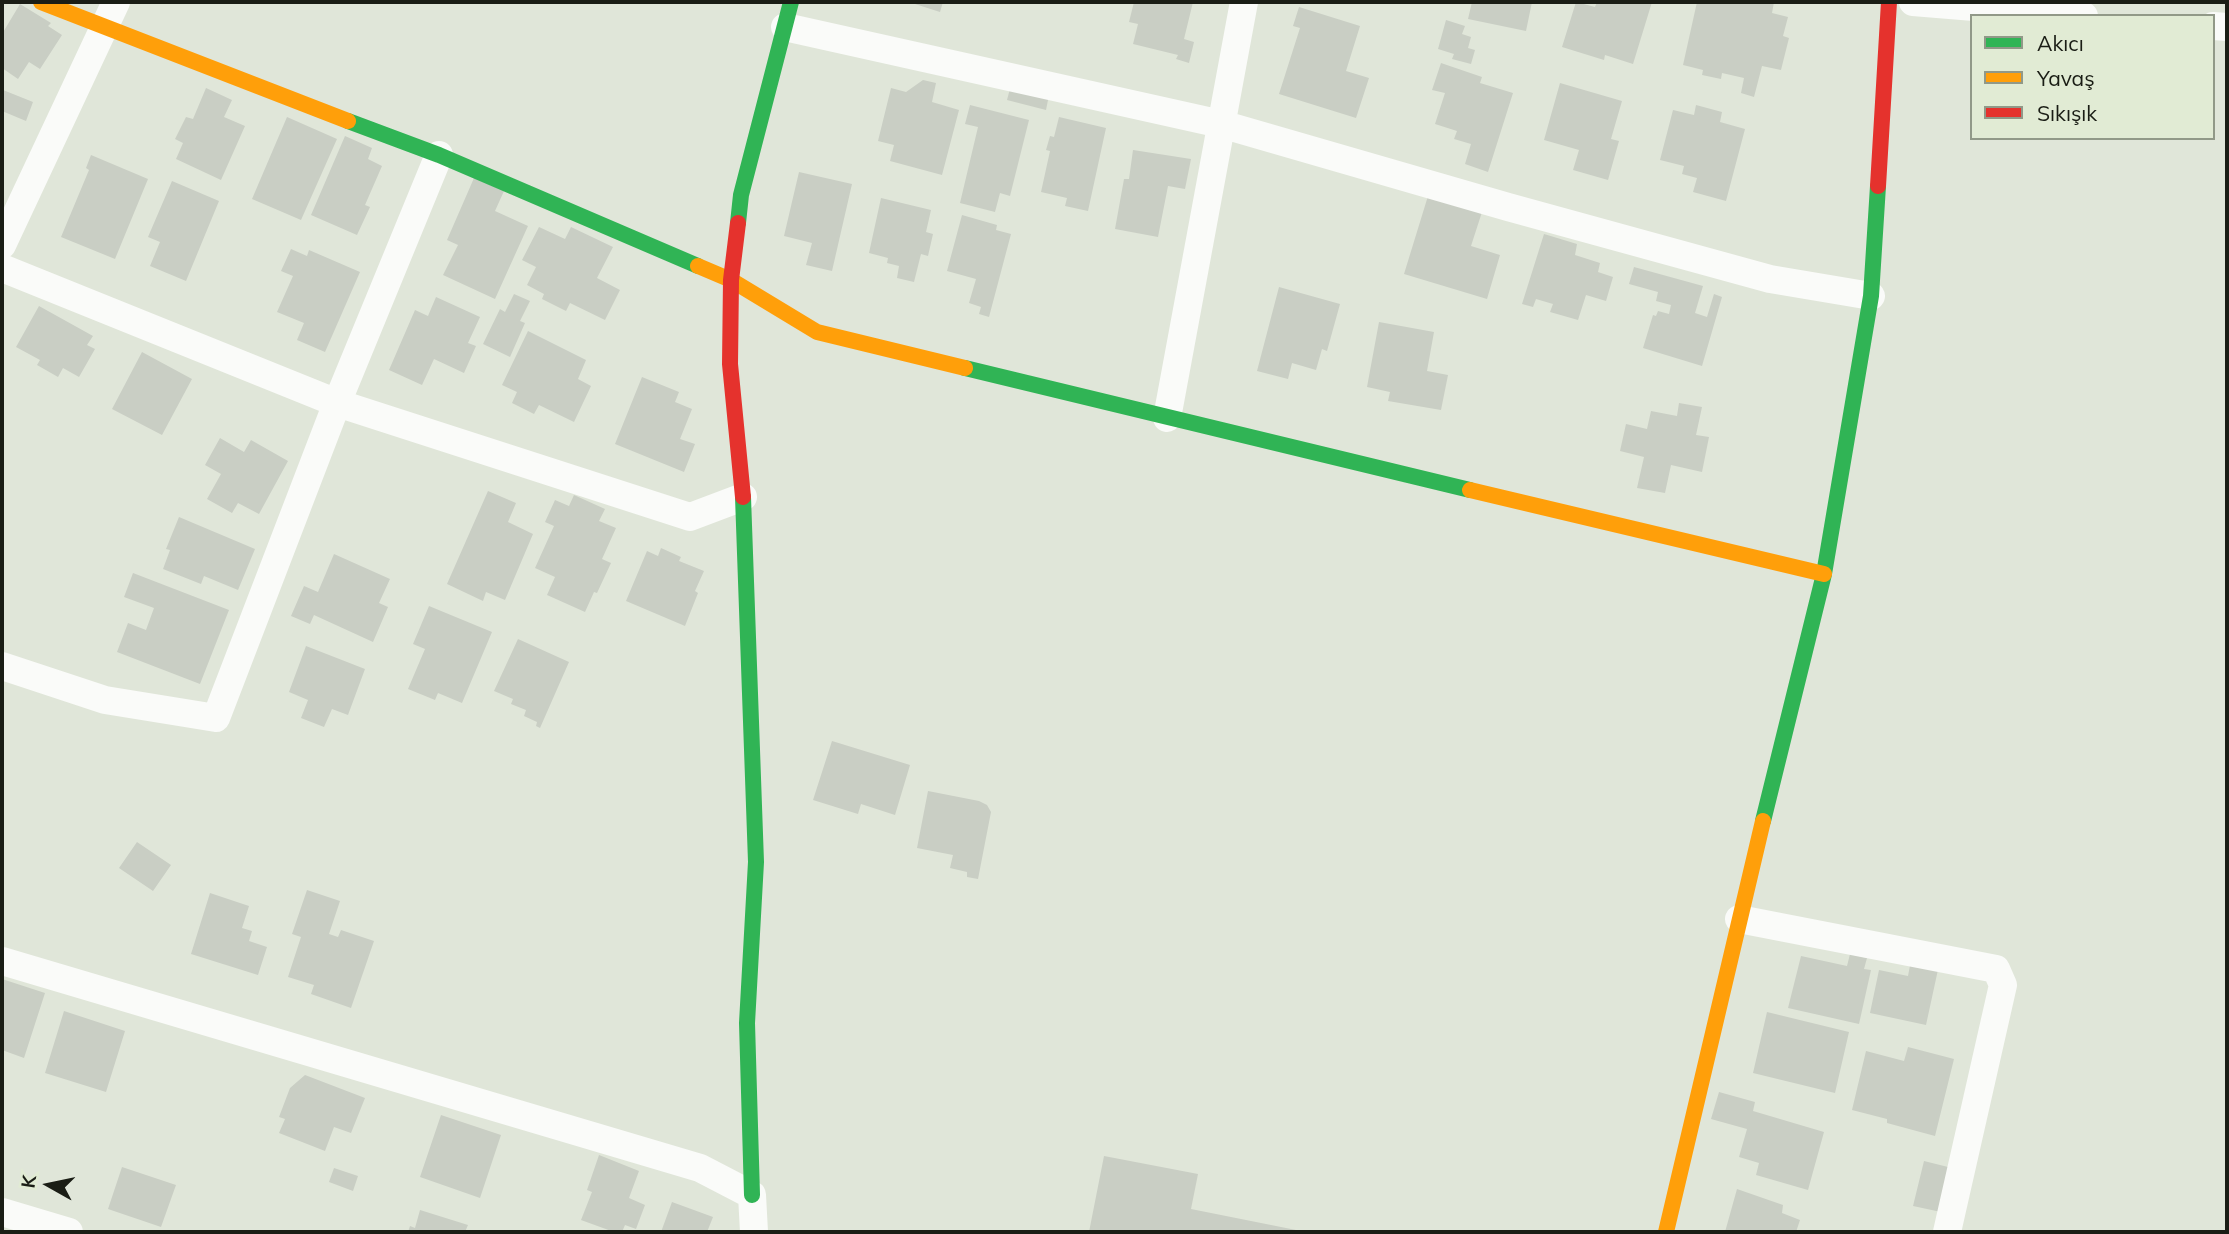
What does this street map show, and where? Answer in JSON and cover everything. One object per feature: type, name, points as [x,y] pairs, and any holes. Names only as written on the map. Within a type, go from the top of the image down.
[{"type":"street","points":[[41,2],[439,155],[732,280],[817,332],[1824,574]]},
{"type":"street","points":[[2,245],[116,2]]},
{"type":"street","points":[[1167,418],[1244,2]]},
{"type":"street","points":[[1666,1232],[1824,574],[1871,296],[1889,2]]},
{"type":"street","points":[[1913,2],[2060,14]]},
{"type":"street","points":[[754,1232],[747,1023],[756,862],[743,497],[730,364],[732,280],[741,195],[788,14],[1221,124],[1521,211],[1770,279],[1871,296]]},
{"type":"street","points":[[2,666],[105,701],[216,718],[337,403],[439,155]]},
{"type":"street","points":[[2,268],[337,403],[690,517],[743,497]]},
{"type":"street","points":[[1739,919],[1996,969],[2003,985],[1947,1232]]},
{"type":"street","points":[[2,961],[699,1168],[752,1195]]},
{"type":"street","points":[[2,1212],[69,1232]]},
{"type":"building","points":[[943,2],[940,12],[915,4]]},
{"type":"building","points":[[1134,2],[1193,2],[1184,39],[1194,42],[1189,63],[1176,59],[1178,55],[1133,44],[1138,24],[1129,22]]},
{"type":"building","points":[[1472,2],[1532,2],[1526,31],[1468,19]]},
{"type":"building","points":[[1576,2],[1595,7],[1597,2],[1652,2],[1633,64],[1605,55],[1604,60],[1562,47]]},
{"type":"building","points":[[1697,2],[1774,2],[1772,13],[1788,17],[1783,36],[1789,38],[1781,70],[1762,66],[1754,97],[1741,93],[1744,78],[1722,73],[1721,79],[1702,75],[1703,70],[1683,65]]},
{"type":"building","points":[[20,4],[51,23],[48,26],[62,35],[40,69],[29,62],[18,79],[2,68],[2,34]]},
{"type":"building","points":[[1299,7],[1360,26],[1346,71],[1369,78],[1356,118],[1279,94],[1300,28],[1293,26]]},
{"type":"building","points":[[1446,20],[1465,26],[1462,34],[1471,37],[1468,48],[1475,50],[1471,64],[1452,59],[1454,54],[1438,49]]},
{"type":"building","points":[[1441,63],[1482,77],[1480,83],[1513,93],[1488,172],[1465,164],[1471,144],[1454,139],[1457,131],[1435,124],[1445,93],[1432,90]]},
{"type":"building","points":[[923,80],[936,83],[932,102],[959,110],[942,175],[890,161],[894,145],[878,141],[891,88],[906,92]]},
{"type":"building","points":[[1012,81],[1050,90],[1046,110],[1007,100]]},
{"type":"building","points":[[1560,83],[1622,101],[1611,139],[1619,141],[1608,180],[1573,170],[1579,150],[1544,140]]},
{"type":"building","points":[[206,88],[232,100],[224,117],[245,126],[221,180],[176,159],[183,143],[175,139],[186,117],[193,119]]},
{"type":"building","points":[[3,90],[33,102],[26,121],[2,111]]},
{"type":"building","points":[[970,105],[1029,120],[1010,196],[1000,193],[995,212],[960,203],[978,127],[965,124]]},
{"type":"building","points":[[1696,105],[1722,112],[1720,122],[1745,129],[1726,201],[1693,192],[1697,178],[1682,174],[1684,166],[1660,160],[1673,110],[1694,115]]},
{"type":"building","points":[[287,117],[337,139],[301,220],[252,199]]},
{"type":"building","points":[[1059,117],[1106,128],[1088,211],[1065,206],[1067,198],[1041,192],[1050,151],[1046,150],[1050,136],[1054,137]]},
{"type":"building","points":[[345,136],[372,148],[368,159],[382,166],[365,205],[370,207],[357,235],[311,215]]},
{"type":"building","points":[[1133,150],[1191,159],[1185,189],[1168,186],[1158,237],[1115,229],[1124,179],[1129,179]]},
{"type":"building","points":[[91,155],[148,179],[115,259],[61,237],[89,170],[86,168]]},
{"type":"building","points":[[799,172],[852,184],[832,271],[806,265],[812,243],[784,236]]},
{"type":"building","points":[[474,178],[504,191],[495,211],[528,226],[495,299],[443,275],[458,245],[447,240]]},
{"type":"building","points":[[172,181],[219,201],[186,281],[150,266],[160,242],[148,237]]},
{"type":"building","points":[[1428,196],[1482,212],[1471,246],[1500,255],[1487,299],[1404,274]]},
{"type":"building","points":[[881,198],[931,210],[926,232],[933,234],[928,256],[921,254],[914,282],[897,278],[899,266],[887,263],[888,258],[869,253]]},
{"type":"building","points":[[962,215],[997,225],[996,230],[1011,234],[989,317],[979,314],[981,307],[969,303],[976,279],[947,271]]},
{"type":"building","points":[[539,227],[565,239],[571,227],[613,247],[597,278],[620,290],[605,320],[570,303],[566,311],[542,299],[544,294],[527,285],[536,267],[522,260]]},
{"type":"building","points":[[1544,234],[1577,244],[1575,255],[1600,263],[1598,272],[1613,277],[1606,301],[1586,295],[1578,320],[1550,312],[1553,304],[1536,299],[1533,307],[1522,304]]},
{"type":"building","points":[[291,249],[307,256],[309,250],[360,272],[325,352],[297,340],[304,323],[277,312],[293,276],[281,271]]},
{"type":"building","points":[[1634,267],[1703,286],[1695,313],[1707,317],[1714,294],[1722,297],[1702,366],[1643,348],[1653,315],[1656,316],[1658,311],[1669,314],[1671,305],[1656,301],[1658,292],[1629,284]]},
{"type":"building","points":[[1279,287],[1340,304],[1327,351],[1322,349],[1316,370],[1292,363],[1288,379],[1257,371]]},
{"type":"building","points":[[514,294],[530,301],[520,321],[525,323],[510,357],[483,344],[500,309],[505,312]]},
{"type":"building","points":[[436,297],[480,317],[468,343],[476,346],[464,373],[434,359],[422,385],[389,370],[415,310],[428,316]]},
{"type":"building","points":[[39,306],[93,336],[87,345],[95,349],[79,377],[63,368],[58,377],[37,365],[40,360],[16,347]]},
{"type":"building","points":[[1379,322],[1434,332],[1427,371],[1448,375],[1441,410],[1388,401],[1390,392],[1367,387]]},
{"type":"building","points":[[528,331],[586,360],[578,379],[591,386],[574,422],[539,405],[534,414],[512,403],[517,392],[502,385]]},
{"type":"building","points":[[142,352],[192,379],[162,435],[112,409]]},
{"type":"building","points":[[642,377],[679,392],[675,402],[692,409],[680,439],[695,444],[684,472],[615,444]]},
{"type":"building","points":[[1679,403],[1702,407],[1696,435],[1709,437],[1702,472],[1671,465],[1665,493],[1637,488],[1644,457],[1620,451],[1626,424],[1647,429],[1651,411],[1677,416]]},
{"type":"building","points":[[220,438],[244,452],[251,440],[288,461],[259,514],[238,503],[232,513],[207,499],[221,474],[205,465]]},
{"type":"building","points":[[488,491],[516,503],[508,522],[533,534],[505,600],[486,592],[483,601],[447,584]]},
{"type":"building","points":[[574,495],[605,509],[599,521],[616,528],[602,559],[611,563],[585,612],[547,595],[555,577],[535,568],[554,526],[545,522],[555,500],[569,506]]},
{"type":"building","points":[[179,517],[255,549],[238,590],[204,576],[201,584],[163,569],[170,550],[166,549]]},
{"type":"building","points":[[661,548],[681,557],[679,561],[704,571],[685,626],[626,601],[647,551],[658,556]]},
{"type":"building","points":[[334,554],[390,579],[379,603],[388,607],[373,642],[314,615],[310,624],[291,616],[304,586],[318,592]]},
{"type":"building","points":[[133,573],[229,610],[200,684],[117,652],[128,623],[146,630],[154,608],[124,597]]},
{"type":"building","points":[[429,606],[492,632],[462,703],[438,693],[435,700],[408,689],[425,649],[413,644]]},
{"type":"building","points":[[518,639],[569,662],[540,728],[536,726],[537,722],[524,716],[526,710],[511,704],[513,699],[494,691]]},
{"type":"building","points":[[306,646],[365,669],[348,715],[332,709],[324,727],[301,718],[308,700],[289,692]]},
{"type":"building","points":[[832,741],[910,765],[895,815],[861,804],[858,814],[813,800]]},
{"type":"building","points":[[928,791],[979,801],[987,805],[991,812],[978,879],[967,877],[967,872],[950,868],[953,855],[917,848]]},
{"type":"building","points":[[137,842],[171,865],[153,891],[119,868]]},
{"type":"building","points":[[307,890],[340,901],[329,934],[338,937],[341,930],[374,941],[351,1008],[311,994],[314,985],[288,977],[301,937],[292,934]]},
{"type":"building","points":[[210,893],[249,906],[242,928],[252,931],[249,941],[267,947],[258,975],[191,954]]},
{"type":"building","points":[[1850,954],[1867,958],[1864,969],[1871,970],[1859,1024],[1788,1008],[1801,956],[1847,966]]},
{"type":"building","points":[[1911,960],[1939,965],[1926,1025],[1870,1013],[1879,970],[1908,976]]},
{"type":"building","points":[[2,979],[45,993],[24,1058],[2,1050]]},
{"type":"building","points":[[64,1011],[125,1031],[106,1092],[45,1073]]},
{"type":"building","points":[[1767,1012],[1849,1032],[1835,1093],[1753,1073]]},
{"type":"building","points":[[1908,1047],[1954,1059],[1935,1136],[1852,1110],[1866,1051],[1904,1061]]},
{"type":"building","points":[[305,1075],[365,1098],[351,1133],[334,1127],[325,1151],[279,1133],[285,1119],[279,1117],[290,1088]]},
{"type":"building","points":[[1719,1092],[1755,1102],[1753,1111],[1824,1132],[1808,1190],[1756,1175],[1759,1163],[1739,1157],[1747,1129],[1711,1119]]},
{"type":"building","points":[[441,1115],[501,1135],[480,1198],[420,1177]]},
{"type":"building","points":[[599,1155],[639,1171],[629,1198],[645,1205],[636,1229],[625,1225],[622,1232],[614,1232],[581,1220],[592,1192],[587,1190]]},
{"type":"building","points":[[1104,1156],[1198,1174],[1191,1209],[1306,1232],[1089,1232]]},
{"type":"building","points":[[1924,1161],[1952,1168],[1941,1212],[1913,1206]]},
{"type":"building","points":[[122,1167],[176,1185],[161,1227],[108,1209]]},
{"type":"building","points":[[334,1168],[358,1176],[353,1191],[329,1182]]},
{"type":"building","points":[[1737,1189],[1783,1205],[1782,1213],[1800,1220],[1796,1232],[1725,1232]]},
{"type":"building","points":[[672,1202],[713,1217],[707,1232],[661,1232]]},
{"type":"building","points":[[420,1210],[468,1225],[465,1232],[408,1232],[410,1226],[415,1228]]},
{"type":"traffic: fast","points":[[738,223],[741,195],[791,2]]},
{"type":"traffic: fast","points":[[348,121],[439,155],[698,266]]},
{"type":"traffic: fast","points":[[1763,821],[1824,574],[1871,296],[1878,186]]},
{"type":"traffic: fast","points":[[965,368],[1470,490]]},
{"type":"traffic: fast","points":[[743,497],[756,862],[747,1023],[752,1195]]},
{"type":"traffic: slow","points":[[41,2],[348,121]]},
{"type":"traffic: slow","points":[[698,266],[731,280],[817,332],[965,368]]},
{"type":"traffic: slow","points":[[1470,490],[1824,574]]},
{"type":"traffic: slow","points":[[1666,1232],[1763,821]]},
{"type":"traffic: jam","points":[[1878,186],[1889,2]]},
{"type":"traffic: jam","points":[[738,223],[731,280],[730,364],[743,497]]}]
